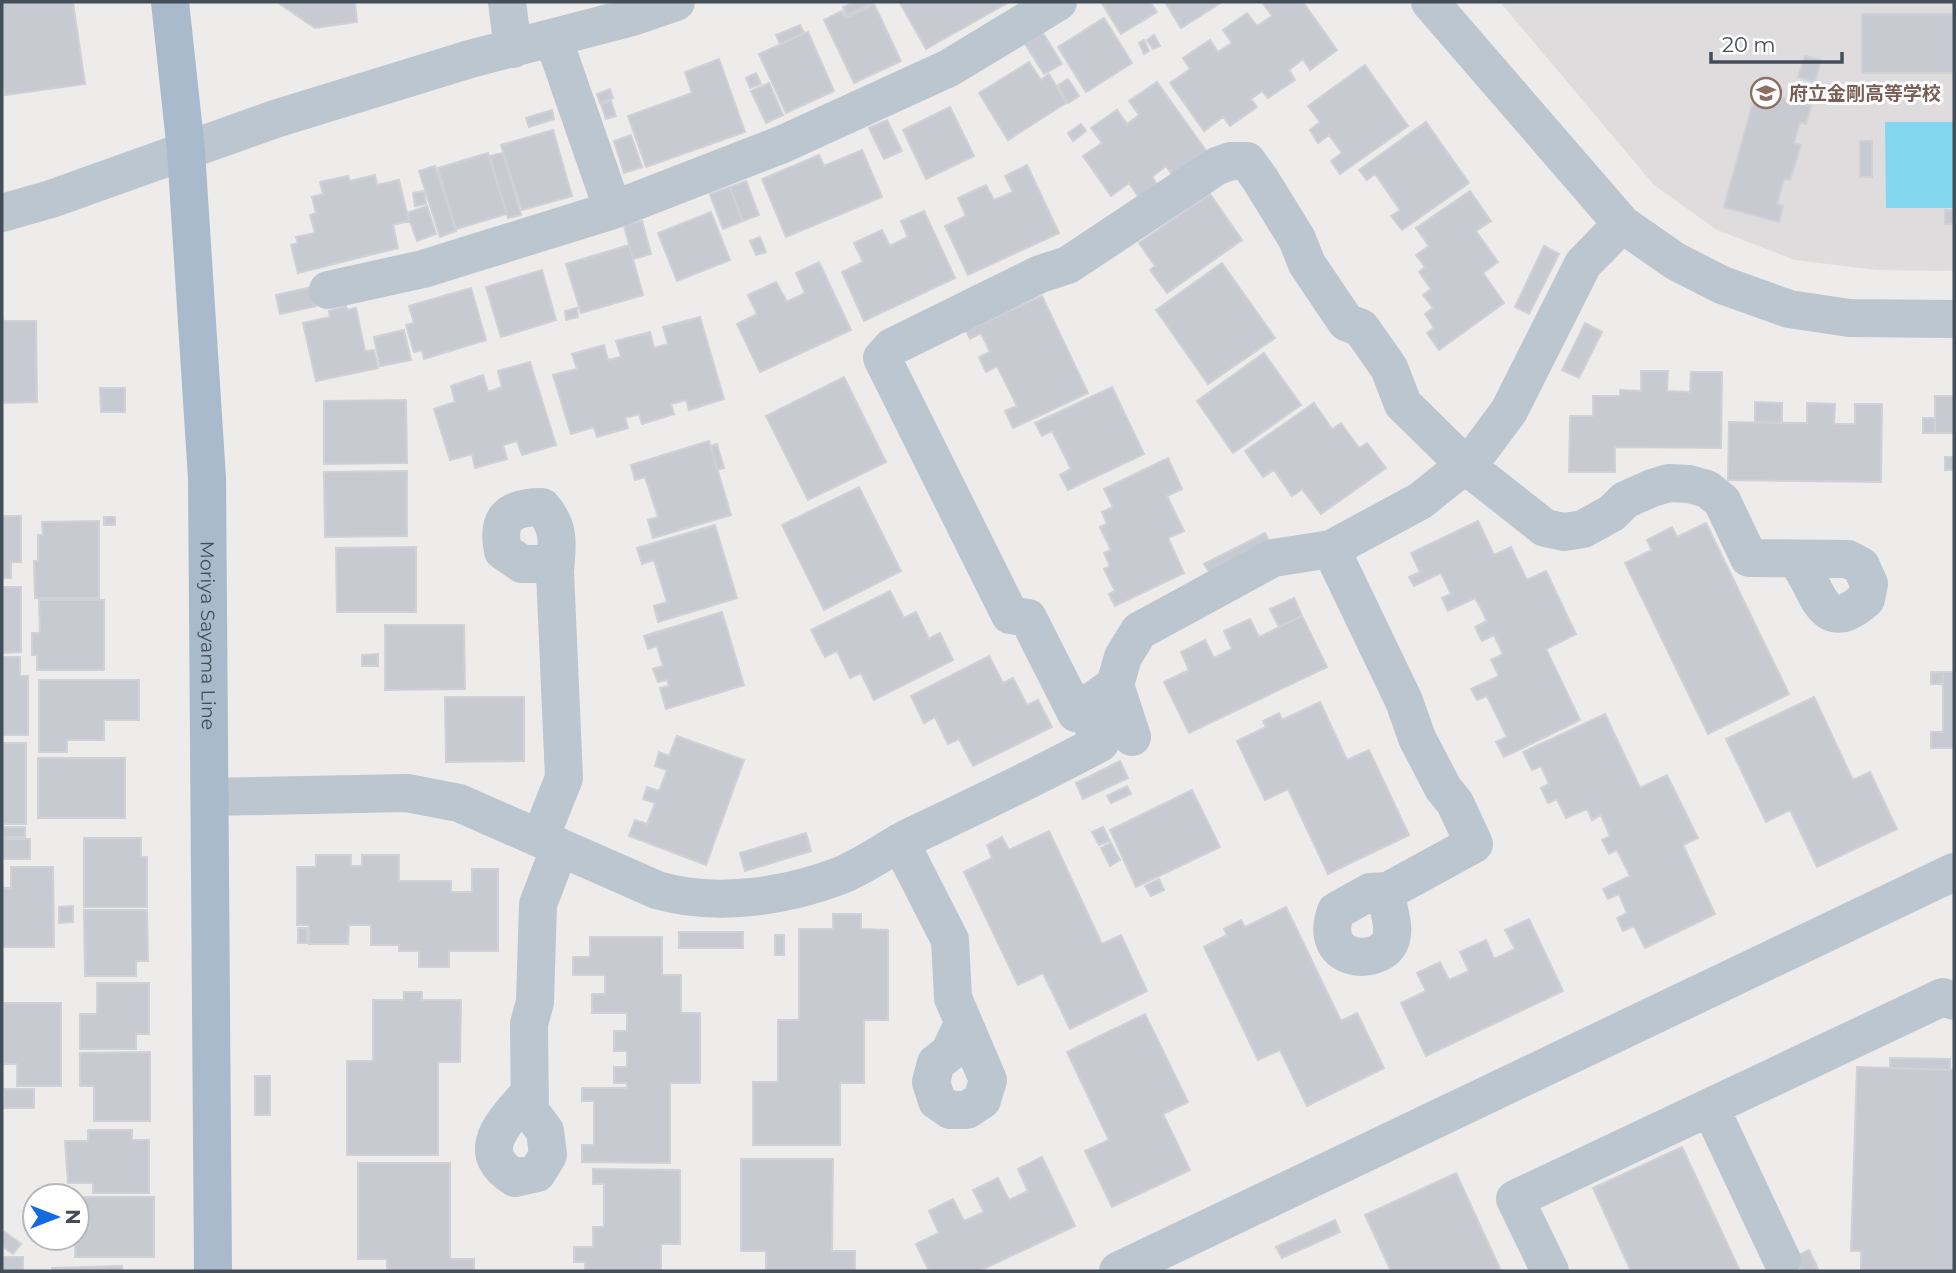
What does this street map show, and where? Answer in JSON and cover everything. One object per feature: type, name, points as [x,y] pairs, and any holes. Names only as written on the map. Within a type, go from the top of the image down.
[{"type":"main road","name":"Moriya Sayama Line","points":[[170,2],[186,151],[207,478],[213,1271]]},
{"type":"street","points":[[507,2],[513,49]]},
{"type":"street","points":[[2,213],[275,119],[676,2]]},
{"type":"street","points":[[328,290],[423,269],[613,210],[783,144],[949,68],[1058,2]]},
{"type":"street","points":[[1430,2],[1622,224],[1675,261],[1710,279],[1789,309],[1849,318],[1954,319]]},
{"type":"street","points":[[553,38],[613,210]]},
{"type":"street","points":[[1115,685],[1076,713],[1028,618],[1010,615],[882,358],[892,347],[1040,274],[1068,265],[1217,166],[1231,161],[1247,161],[1260,179],[1297,239],[1307,264],[1346,322],[1361,328],[1389,368],[1403,404],[1465,465],[1545,528],[1564,533],[1583,529],[1612,513],[1625,500],[1669,483],[1707,489],[1722,501],[1749,558],[1793,559]]},
{"type":"street","points":[[1132,737],[1115,685],[1123,657],[1139,631],[1273,558],[1331,549],[1420,501],[1465,465],[1477,454],[1509,411],[1583,264],[1622,224]]},
{"type":"street","points":[[1331,549],[1404,701],[1418,738],[1443,788],[1455,803],[1474,844],[1388,891]]},
{"type":"street","points":[[529,1093],[529,1024],[535,1002],[538,904],[564,778],[555,572]]},
{"type":"street","points":[[211,797],[407,793],[459,803],[657,890],[687,899],[729,899],[787,890],[840,875],[900,842],[1028,782],[1100,744],[1094,730]]},
{"type":"street","points":[[900,842],[950,940],[953,998],[963,1024]]},
{"type":"street","points":[[1118,1271],[1954,872]]},
{"type":"street","points":[[1549,1271],[1515,1199],[1943,997],[1954,1001]]},
{"type":"street","points":[[1710,1107],[1782,1260]]},
{"type":"shaded area","name":"府立金剛高等学校","points":[[1500,2],[1954,2],[1954,271],[1877,270],[1795,260],[1717,230],[1654,185]]},
{"type":"water","points":[[1885,122],[1954,122],[1954,208],[1886,208]]},
{"type":"building","points":[[2,2],[73,2],[85,84],[5,95],[2,71]]},
{"type":"building","points":[[277,2],[355,2],[357,22],[315,28]]},
{"type":"building","points":[[854,2],[873,2],[847,16],[843,7]]},
{"type":"building","points":[[1009,2],[926,49],[900,3]]},
{"type":"building","points":[[1101,2],[1150,2],[1157,12],[1121,34]]},
{"type":"building","points":[[1165,2],[1222,2],[1181,28]]},
{"type":"building","points":[[1262,2],[1303,2],[1337,50],[1310,70],[1303,59],[1289,70],[1295,80],[1268,98],[1262,91],[1251,99],[1257,107],[1230,126],[1223,117],[1204,131],[1170,83],[1190,69],[1183,58],[1210,40],[1218,52],[1232,43],[1223,30],[1247,13],[1257,26],[1272,16]]},
{"type":"building","points":[[874,4],[901,61],[854,83],[824,20],[842,11],[846,18]]},
{"type":"building","points":[[1862,14],[1954,14],[1954,73],[1862,73]]},
{"type":"building","points":[[1104,18],[1132,63],[1086,92],[1058,47]]},
{"type":"building","points":[[800,25],[804,33],[780,44],[776,35]]},
{"type":"building","points":[[808,32],[834,91],[786,113],[759,54]]},
{"type":"building","points":[[1043,33],[1062,64],[1044,74],[1025,44]]},
{"type":"building","points":[[1154,35],[1160,46],[1153,49],[1147,40]]},
{"type":"building","points":[[1144,40],[1149,51],[1144,54],[1139,43]]},
{"type":"building","points":[[1805,56],[1821,60],[1815,82],[1798,77]]},
{"type":"building","points":[[719,59],[745,132],[646,167],[628,116],[692,93],[685,72]]},
{"type":"building","points":[[1029,62],[1041,80],[1049,74],[1066,103],[1008,140],[979,93]]},
{"type":"building","points":[[1365,65],[1408,126],[1340,174],[1331,161],[1342,153],[1329,135],[1318,143],[1310,130],[1320,122],[1308,106]]},
{"type":"building","points":[[756,73],[761,84],[750,88],[746,78]]},
{"type":"building","points":[[1068,79],[1079,96],[1068,103],[1058,85]]},
{"type":"building","points":[[1157,82],[1207,152],[1173,176],[1166,166],[1152,177],[1158,186],[1140,199],[1129,183],[1111,196],[1083,156],[1102,143],[1091,128],[1117,110],[1127,124],[1139,115],[1129,101]]},
{"type":"building","points":[[769,83],[783,115],[766,123],[751,91]]},
{"type":"building","points":[[610,89],[613,98],[600,103],[597,94]]},
{"type":"building","points":[[1756,91],[1811,106],[1806,124],[1800,122],[1794,143],[1801,145],[1790,180],[1784,179],[1777,204],[1783,206],[1779,222],[1724,207]]},
{"type":"building","points":[[611,101],[616,116],[606,119],[601,104]]},
{"type":"building","points":[[950,107],[974,156],[926,179],[903,130]]},
{"type":"building","points":[[552,110],[554,119],[529,127],[526,118]]},
{"type":"building","points":[[887,120],[902,151],[884,159],[869,128]]},
{"type":"building","points":[[1426,122],[1469,183],[1402,230],[1391,216],[1400,210],[1375,174],[1367,180],[1359,170]]},
{"type":"building","points":[[1081,124],[1086,131],[1073,141],[1068,133]]},
{"type":"building","points":[[553,130],[572,196],[522,210],[501,145]]},
{"type":"building","points":[[631,135],[642,167],[624,173],[614,141]]},
{"type":"building","points":[[1860,141],[1872,141],[1872,177],[1860,177]]},
{"type":"building","points":[[862,150],[882,197],[786,237],[762,179],[819,155],[824,166]]},
{"type":"building","points":[[488,153],[506,214],[456,229],[438,168]]},
{"type":"building","points":[[503,153],[521,215],[508,218],[490,156]]},
{"type":"building","points":[[1027,165],[1059,233],[968,275],[945,226],[966,216],[958,198],[986,185],[994,200],[1013,192],[1005,176]]},
{"type":"building","points":[[435,166],[456,231],[440,237],[419,171]]},
{"type":"building","points":[[375,175],[377,185],[399,180],[409,221],[393,225],[398,248],[298,273],[291,245],[298,243],[296,237],[315,233],[310,215],[316,213],[312,197],[323,194],[320,182],[348,176],[350,181]]},
{"type":"building","points":[[746,181],[759,215],[743,221],[730,187]]},
{"type":"building","points":[[730,187],[743,221],[723,229],[710,194]]},
{"type":"building","points":[[424,191],[426,204],[415,206],[413,193]]},
{"type":"building","points":[[1470,191],[1491,221],[1476,231],[1498,262],[1483,273],[1504,303],[1439,350],[1427,333],[1434,328],[1425,314],[1433,308],[1423,295],[1431,289],[1419,272],[1425,267],[1416,255],[1429,246],[1416,228]]},
{"type":"building","points":[[1210,194],[1242,240],[1167,293],[1150,270],[1155,266],[1139,243]]},
{"type":"building","points":[[427,206],[436,234],[417,241],[407,213]]},
{"type":"building","points":[[1945,210],[1954,210],[1954,224],[1945,224]]},
{"type":"building","points":[[924,211],[955,278],[864,321],[842,272],[863,262],[854,243],[882,230],[890,246],[908,237],[901,221]]},
{"type":"building","points":[[711,212],[730,260],[677,281],[658,233]]},
{"type":"building","points":[[642,221],[651,254],[633,259],[624,226]]},
{"type":"building","points":[[760,237],[766,252],[756,255],[750,241]]},
{"type":"building","points":[[629,245],[643,295],[581,313],[566,264]]},
{"type":"building","points":[[1544,246],[1559,254],[1529,314],[1515,307]]},
{"type":"building","points":[[819,262],[851,330],[760,372],[737,324],[757,314],[748,295],[776,282],[787,302],[805,293],[796,273]]},
{"type":"building","points":[[1222,263],[1275,338],[1208,384],[1156,310]]},
{"type":"building","points":[[542,270],[556,320],[501,337],[486,287]]},
{"type":"building","points":[[312,287],[316,306],[280,314],[276,295]]},
{"type":"building","points":[[471,288],[486,340],[424,359],[422,350],[414,352],[406,325],[414,323],[409,306]]},
{"type":"building","points":[[1042,296],[1088,393],[1013,428],[1005,411],[1017,406],[997,366],[986,372],[979,357],[990,352],[981,333],[970,339],[966,331]]},
{"type":"building","points":[[346,306],[347,310],[356,308],[365,351],[374,350],[378,368],[316,381],[303,323],[330,317],[329,311]]},
{"type":"building","points":[[577,308],[578,317],[566,320],[565,311]]},
{"type":"building","points":[[2,314],[3,321],[36,321],[37,402],[2,403]]},
{"type":"building","points":[[700,317],[724,399],[689,410],[686,400],[671,404],[674,414],[642,424],[639,414],[625,418],[628,428],[597,437],[594,427],[571,434],[553,375],[577,369],[572,354],[604,345],[608,360],[621,357],[616,341],[650,332],[654,348],[668,344],[663,327]]},
{"type":"building","points":[[1585,323],[1602,332],[1579,378],[1562,370]]},
{"type":"building","points":[[404,330],[411,360],[380,366],[374,337]]},
{"type":"building","points":[[1264,353],[1301,405],[1233,453],[1197,401]]},
{"type":"building","points":[[530,362],[556,445],[522,455],[517,441],[503,445],[507,459],[475,468],[472,454],[450,460],[434,409],[455,402],[451,386],[483,375],[488,392],[502,387],[498,371]]},
{"type":"building","points":[[1641,371],[1668,371],[1667,391],[1690,392],[1691,372],[1722,372],[1721,448],[1615,447],[1615,472],[1569,472],[1570,416],[1593,416],[1593,396],[1620,396],[1620,390],[1641,391]]},
{"type":"building","points":[[844,377],[886,462],[808,500],[766,416]]},
{"type":"building","points":[[1112,387],[1144,454],[1068,490],[1060,475],[1071,469],[1052,431],[1042,436],[1035,423]]},
{"type":"building","points":[[100,388],[125,388],[125,412],[101,412]]},
{"type":"building","points":[[1935,396],[1954,396],[1954,433],[1935,433]]},
{"type":"building","points":[[406,400],[407,463],[324,464],[324,401]]},
{"type":"building","points":[[1755,402],[1782,403],[1782,423],[1755,423]]},
{"type":"building","points":[[1314,403],[1332,429],[1341,423],[1359,448],[1367,443],[1386,468],[1321,514],[1302,489],[1292,496],[1274,470],[1263,477],[1245,451]]},
{"type":"building","points":[[1807,403],[1835,404],[1834,424],[1855,424],[1855,404],[1882,404],[1881,482],[1728,480],[1729,422],[1807,423]]},
{"type":"building","points":[[1923,418],[1935,418],[1935,433],[1923,433]]},
{"type":"building","points":[[709,441],[731,515],[653,538],[648,520],[658,517],[645,477],[635,480],[631,465]]},
{"type":"building","points":[[717,444],[724,468],[717,470],[711,446]]},
{"type":"building","points":[[1945,457],[1954,457],[1954,470],[1945,470]]},
{"type":"building","points":[[1168,458],[1182,489],[1167,496],[1184,531],[1168,538],[1184,573],[1115,606],[1109,594],[1115,591],[1104,569],[1110,566],[1104,553],[1111,550],[1100,527],[1107,524],[1102,512],[1113,507],[1104,489]]},
{"type":"building","points":[[407,471],[407,536],[325,537],[324,472]]},
{"type":"building","points":[[859,487],[901,571],[824,610],[782,525]]},
{"type":"building","points":[[2,516],[21,516],[21,562],[11,562],[11,578],[2,578]]},
{"type":"building","points":[[104,517],[115,517],[115,525],[104,525]]},
{"type":"building","points":[[99,521],[99,598],[35,598],[34,561],[38,561],[38,535],[43,535],[42,522]]},
{"type":"building","points":[[1478,521],[1494,555],[1511,547],[1527,580],[1546,571],[1576,634],[1546,649],[1580,720],[1504,757],[1496,742],[1507,737],[1487,696],[1477,700],[1471,689],[1499,676],[1491,660],[1503,654],[1494,635],[1482,641],[1475,627],[1487,621],[1478,603],[1475,598],[1448,611],[1442,598],[1451,594],[1441,573],[1414,586],[1409,577],[1420,572],[1411,553]]},
{"type":"building","points":[[1706,523],[1789,694],[1708,734],[1625,563],[1652,550],[1647,540],[1672,527],[1677,537]]},
{"type":"building","points":[[715,525],[737,598],[658,622],[654,606],[667,602],[654,560],[642,564],[637,548]]},
{"type":"building","points":[[1265,533],[1270,543],[1210,573],[1204,564]]},
{"type":"building","points":[[416,547],[416,612],[337,612],[336,548]]},
{"type":"building","points":[[2,587],[21,587],[21,652],[2,653]]},
{"type":"building","points":[[890,591],[904,618],[916,612],[929,639],[940,633],[953,660],[874,700],[861,673],[850,678],[837,651],[825,657],[811,630]]},
{"type":"building","points":[[1294,598],[1302,616],[1279,627],[1270,609]]},
{"type":"building","points":[[39,600],[104,600],[104,670],[37,670],[37,655],[32,655],[32,633],[40,633]]},
{"type":"building","points":[[722,612],[744,685],[666,709],[660,688],[669,686],[667,680],[658,682],[653,669],[663,666],[657,646],[648,649],[644,636]]},
{"type":"building","points":[[1302,616],[1327,667],[1189,733],[1164,682],[1189,670],[1181,652],[1205,640],[1214,658],[1232,649],[1224,631],[1250,619],[1259,637]]},
{"type":"building","points":[[385,625],[464,625],[465,689],[385,690]]},
{"type":"building","points":[[378,654],[378,666],[362,666],[362,655]]},
{"type":"building","points":[[989,656],[1003,683],[1013,678],[1027,705],[1038,700],[1052,727],[973,766],[959,739],[948,744],[935,717],[924,723],[911,696]]},
{"type":"building","points":[[2,657],[20,657],[20,676],[28,676],[28,735],[2,735]]},
{"type":"building","points":[[1931,672],[1943,672],[1943,684],[1931,684]]},
{"type":"building","points":[[1943,672],[1954,672],[1954,748],[1931,748],[1931,732],[1943,732]]},
{"type":"building","points":[[39,680],[139,680],[139,720],[104,720],[104,740],[67,740],[67,752],[39,752]]},
{"type":"building","points":[[445,697],[524,697],[524,761],[446,762]]},
{"type":"building","points":[[1814,697],[1853,780],[1870,772],[1897,829],[1817,867],[1790,810],[1766,822],[1726,739]]},
{"type":"building","points":[[1320,702],[1347,760],[1369,750],[1409,835],[1328,874],[1288,789],[1265,800],[1237,741],[1266,727],[1263,721],[1279,713],[1282,720]]},
{"type":"building","points":[[1605,714],[1640,788],[1667,775],[1698,838],[1683,845],[1715,914],[1645,948],[1634,926],[1623,931],[1617,918],[1627,913],[1619,894],[1608,899],[1603,889],[1630,876],[1617,850],[1609,854],[1602,840],[1610,836],[1601,815],[1592,820],[1587,809],[1566,818],[1557,799],[1548,803],[1541,788],[1549,784],[1541,766],[1532,770],[1523,752]]},
{"type":"building","points":[[677,736],[744,760],[706,865],[629,836],[635,820],[647,824],[655,803],[643,799],[647,787],[659,791],[667,770],[655,766],[659,752],[669,756]]},
{"type":"building","points":[[2,743],[26,743],[26,824],[2,824]]},
{"type":"building","points":[[38,758],[125,758],[125,818],[38,818]]},
{"type":"building","points":[[1120,761],[1128,778],[1083,799],[1076,783]]},
{"type":"building","points":[[1127,786],[1131,794],[1111,803],[1107,796]]},
{"type":"building","points":[[1192,790],[1220,847],[1136,887],[1110,830]]},
{"type":"building","points":[[2,827],[25,827],[25,837],[2,837]]},
{"type":"building","points":[[1103,827],[1110,841],[1099,845],[1092,832]]},
{"type":"building","points":[[1049,831],[1102,944],[1121,935],[1147,991],[1070,1029],[1043,973],[1018,985],[964,872],[992,858],[987,845],[1002,837],[1009,850]]},
{"type":"building","points":[[806,833],[811,851],[745,871],[740,853]]},
{"type":"building","points":[[84,838],[141,838],[141,857],[147,857],[147,907],[84,907]]},
{"type":"building","points":[[2,839],[30,839],[30,859],[2,859]]},
{"type":"building","points":[[1111,843],[1120,860],[1110,866],[1101,848]]},
{"type":"building","points":[[316,855],[351,855],[351,866],[362,866],[362,855],[399,855],[399,881],[451,881],[451,892],[472,892],[472,869],[498,869],[498,951],[449,951],[449,967],[419,967],[419,951],[399,951],[399,945],[371,945],[371,925],[349,925],[348,944],[309,944],[309,925],[297,925],[297,867],[316,867]]},
{"type":"building","points":[[11,867],[53,867],[54,947],[2,947],[2,888],[11,888]]},
{"type":"building","points":[[1159,879],[1164,890],[1151,896],[1145,886]]},
{"type":"building","points":[[73,906],[73,922],[59,923],[59,907]]},
{"type":"building","points":[[1286,907],[1341,1021],[1357,1013],[1384,1068],[1307,1106],[1280,1050],[1258,1060],[1204,947],[1227,935],[1224,929],[1241,920],[1245,927]]},
{"type":"building","points":[[84,910],[147,910],[148,961],[136,961],[136,976],[85,976]]},
{"type":"building","points":[[833,914],[861,914],[861,929],[888,930],[888,1020],[864,1020],[864,1083],[840,1083],[840,1145],[753,1145],[753,1082],[778,1082],[778,1020],[799,1020],[799,929],[833,929]]},
{"type":"building","points":[[1529,919],[1563,991],[1426,1056],[1401,1003],[1426,991],[1417,973],[1440,962],[1449,980],[1469,971],[1460,952],[1486,940],[1494,959],[1515,949],[1505,930]]},
{"type":"building","points":[[298,928],[307,928],[307,943],[298,943]]},
{"type":"building","points":[[679,932],[743,932],[743,948],[679,948]]},
{"type":"building","points":[[775,935],[784,935],[784,955],[775,955]]},
{"type":"building","points":[[590,937],[662,937],[662,975],[681,975],[681,1013],[700,1013],[700,1083],[670,1083],[670,1163],[582,1162],[582,1145],[594,1145],[594,1101],[582,1101],[582,1088],[627,1088],[627,1083],[614,1083],[614,1067],[627,1067],[627,1051],[614,1051],[614,1031],[627,1031],[627,1013],[592,1013],[592,994],[605,994],[605,975],[573,975],[573,957],[590,957]]},
{"type":"building","points":[[97,983],[149,983],[149,1034],[136,1034],[136,1049],[80,1049],[80,1014],[97,1014]]},
{"type":"building","points":[[404,992],[422,992],[422,1000],[461,1000],[460,1062],[438,1062],[438,1155],[347,1155],[347,1061],[373,1061],[373,1000],[404,1000]]},
{"type":"building","points":[[4,1003],[61,1003],[61,1086],[17,1086],[17,1064],[4,1064]]},
{"type":"building","points":[[1145,1014],[1188,1102],[1163,1114],[1190,1170],[1112,1207],[1085,1151],[1109,1140],[1067,1052]]},
{"type":"building","points":[[150,1052],[150,1121],[94,1121],[94,1086],[80,1086],[80,1053]]},
{"type":"building","points":[[1890,1058],[1950,1059],[1950,1070],[1890,1068]]},
{"type":"building","points":[[1857,1067],[1954,1070],[1954,1271],[1861,1271],[1861,1251],[1851,1251]]},
{"type":"building","points":[[255,1076],[270,1076],[270,1115],[255,1115]]},
{"type":"building","points":[[4,1089],[34,1089],[34,1108],[4,1108]]},
{"type":"building","points":[[88,1130],[132,1130],[132,1140],[149,1140],[149,1193],[93,1193],[91,1182],[68,1182],[65,1141],[88,1141]]},
{"type":"building","points":[[1682,1147],[1740,1271],[1631,1271],[1593,1188]]},
{"type":"building","points":[[1042,1157],[1075,1226],[979,1271],[929,1271],[916,1244],[939,1233],[929,1211],[953,1199],[964,1221],[984,1212],[973,1190],[998,1178],[1009,1200],[1028,1191],[1018,1169]]},
{"type":"building","points":[[741,1159],[833,1159],[832,1251],[855,1251],[855,1271],[766,1271],[766,1251],[741,1251]]},
{"type":"building","points":[[358,1163],[450,1163],[450,1259],[474,1259],[474,1271],[387,1271],[387,1259],[358,1259]]},
{"type":"building","points":[[593,1169],[680,1170],[680,1244],[661,1244],[661,1271],[585,1271],[585,1262],[574,1262],[574,1247],[593,1247],[593,1227],[604,1227],[604,1184],[593,1184]]},
{"type":"building","points":[[1456,1173],[1501,1271],[1391,1271],[1365,1215]]},
{"type":"building","points":[[91,1197],[154,1197],[154,1257],[75,1257],[75,1252],[91,1252]]},
{"type":"building","points":[[1335,1220],[1340,1232],[1282,1258],[1276,1247]]},
{"type":"building","points":[[2,1230],[21,1244],[13,1254],[2,1246]]},
{"type":"building","points":[[1809,1250],[1819,1271],[1801,1271],[1795,1257]]},
{"type":"building","points":[[2,1257],[23,1257],[23,1271],[2,1271]]},
{"type":"building","points":[[122,1266],[122,1271],[52,1271],[52,1268]]},
{"type":"place","name":"府立金剛高等学校","points":[[1766,93]]}]
